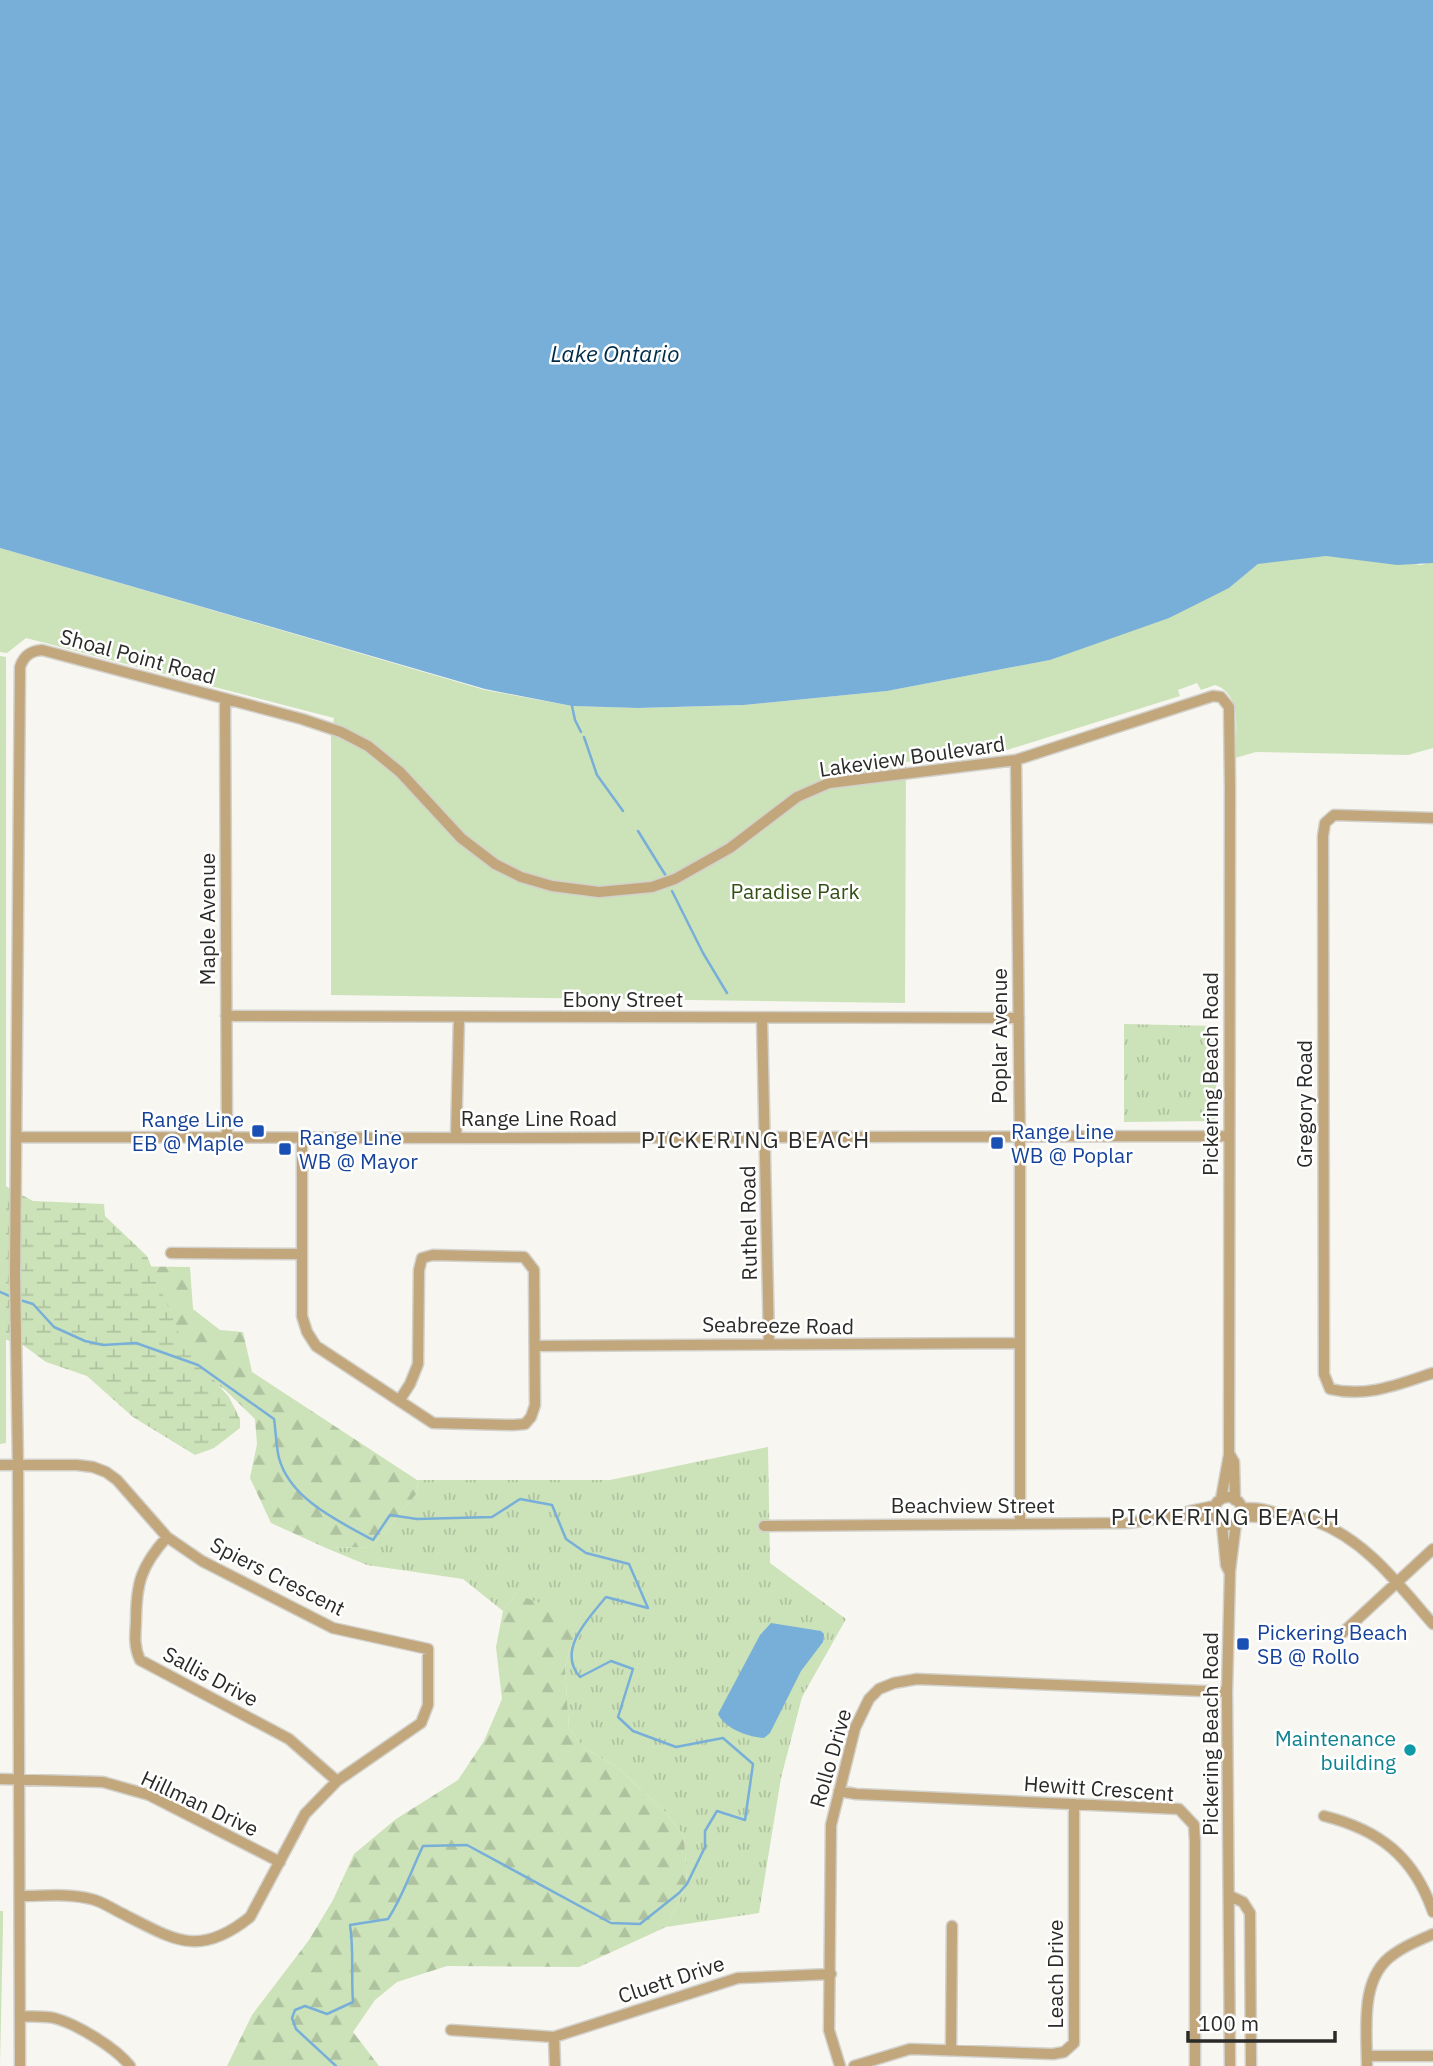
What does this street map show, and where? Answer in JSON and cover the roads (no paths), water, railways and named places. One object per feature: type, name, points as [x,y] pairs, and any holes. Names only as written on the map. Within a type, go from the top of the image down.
[{"type":"street","name":"Shoal Point Road","points":[[20,2066],[15,1275],[19,674],[22,660],[33,652],[42,650],[225,699]]},
{"type":"street","name":"Lakeview Boulevard","points":[[225,699],[321,724],[356,739],[400,772],[461,838],[495,864],[536,882],[585,892],[626,891],[652,887],[675,879],[730,848],[791,801],[829,783],[1016,760],[1213,696],[1221,697]]},
{"type":"street","name":"Pickering Beach Road","points":[[1221,697],[1226,702],[1229,714],[1229,1455],[1218,1503],[1218,1521],[1226,1565],[1230,1571]]},
{"type":"street","name":"Maple Avenue","points":[[225,699],[226,1138]]},
{"type":"street","name":"Poplar Avenue","points":[[1016,760],[1020,1523]]},
{"type":"street","name":"Gregory Road","points":[[1433,817],[1334,815],[1325,823],[1323,836],[1323,903],[1324,1374],[1331,1389],[1349,1394],[1384,1389],[1433,1373]]},
{"type":"street","name":"Ebony Street","points":[[226,1016],[1019,1018]]},
{"type":"street","points":[[456,1138],[459,1018]]},
{"type":"street","name":"Ruthel Road","points":[[762,1018],[769,1343]]},
{"type":"street","name":"Range Line Road","points":[[18,1137],[1228,1136]]},
{"type":"street","points":[[302,1138],[302,1316],[307,1332],[316,1346],[399,1401],[433,1423],[524,1424],[531,1417],[535,1405],[534,1270],[524,1257],[433,1255],[422,1258],[419,1270],[418,1364],[399,1401]]},
{"type":"street","points":[[171,1253],[301,1254]]},
{"type":"street","name":"Seabreeze Road","points":[[536,1346],[1020,1343]]},
{"type":"street","name":"Pickering Beach Road","points":[[1229,1455],[1234,1462],[1238,1512],[1230,1571],[1227,1692],[1230,2066]]},
{"type":"street","name":"Spiers Crescent","points":[[0,1465],[77,1465],[106,1472],[117,1480],[167,1537],[202,1561],[333,1628],[428,1649],[428,1705],[421,1723],[337,1781],[305,1814],[250,1917],[235,1929],[216,1939],[196,1942],[175,1940],[94,1899],[72,1896],[20,1896]]},
{"type":"street","points":[[1218,1503],[1230,1497],[1238,1512]]},
{"type":"street","name":"Beachview Street","points":[[764,1526],[1128,1523],[1181,1515],[1218,1503]]},
{"type":"street","points":[[1218,1521],[1238,1512],[1258,1517],[1273,1512],[1306,1518],[1341,1533],[1370,1554],[1433,1624]]},
{"type":"street","name":"Beachview Street","points":[[1181,1515],[1218,1521]]},
{"type":"street","name":"Sallis Drive","points":[[167,1537],[151,1556],[140,1576],[136,1591],[135,1650],[140,1660],[289,1739],[337,1781]]},
{"type":"street","points":[[1337,1638],[1433,1549]]},
{"type":"street","name":"Rollo Drive","points":[[840,2066],[829,2030],[831,1825],[855,1728],[869,1699],[879,1689],[917,1679],[1227,1692]]},
{"type":"street","name":"Hillman Drive","points":[[0,1779],[103,1782],[149,1795],[280,1862]]},
{"type":"street","name":"Hewitt Crescent","points":[[839,1791],[1179,1809],[1194,1825],[1195,2066]]},
{"type":"street","name":"Leach Drive","points":[[854,2066],[910,2049],[1053,2054],[1064,2052],[1074,2043],[1074,1804]]},
{"type":"street","points":[[1324,1816],[1346,1821],[1370,1832],[1390,1846],[1415,1873],[1433,1912]]},
{"type":"street","points":[[1230,1896],[1243,1902],[1250,1913],[1251,2066]]},
{"type":"street","points":[[951,2049],[952,1926]]},
{"type":"street","points":[[1433,1934],[1391,1955],[1377,1973],[1368,1995],[1367,2061],[1433,2056]]},
{"type":"street","name":"Cluett Drive","points":[[554,2037],[738,1978],[831,1974]]},
{"type":"street","points":[[21,2016],[55,2018],[121,2056],[130,2066]]},
{"type":"street","points":[[451,2030],[554,2037],[555,2066]]},
{"type":"water","name":"Lake Ontario","points":[[0,0],[1433,0],[1433,563],[1397,565],[1326,556],[1258,564],[1229,588],[1169,618],[1050,660],[887,691],[744,705],[638,708],[572,706],[485,689],[0,548]]},
{"type":"water","points":[[771,1623],[821,1631],[824,1634],[823,1642],[801,1671],[770,1733],[764,1738],[738,1731],[726,1724],[718,1714],[760,1635]]},
{"type":"waterway","points":[[572,706],[581,732]]},
{"type":"waterway","points":[[584,737],[597,775],[623,811]]},
{"type":"waterway","points":[[638,831],[666,876]]},
{"type":"waterway","points":[[672,891],[703,953],[727,993]]},
{"type":"waterway","points":[[0,1292],[14,1298]]},
{"type":"waterway","points":[[20,1300],[33,1304],[54,1327],[85,1341],[103,1345],[136,1343],[198,1365],[274,1419],[279,1458],[285,1473],[304,1497],[331,1517],[373,1540],[390,1515],[417,1519],[492,1517],[520,1499],[552,1505],[566,1539],[586,1553],[629,1564],[648,1608],[606,1597],[584,1624],[573,1645],[574,1667],[580,1677],[611,1661],[633,1669],[618,1717],[633,1731],[676,1747],[723,1738],[753,1764],[745,1820],[717,1811],[705,1831],[705,1847],[687,1884],[640,1924],[611,1923],[467,1845],[423,1846],[388,1919],[350,1925],[353,2002],[327,2014],[305,2006],[295,2010],[292,2018],[296,2029],[336,2066]]},
{"type":"place","name":"Range Line EB @ Maple","points":[[258,1131]]},
{"type":"place","name":"Range Line WB @ Poplar","points":[[997,1143]]},
{"type":"place","name":"Range Line WB @ Mayor","points":[[285,1149]]},
{"type":"place","name":"Pickering Beach SB @ Rollo","points":[[1243,1644]]},
{"type":"place","name":"Maintenance building","points":[[1410,1750]]},
{"type":"district","name":"PICKERING BEACH","points":[[756,1139]]},
{"type":"district","name":"PICKERING BEACH","points":[[1226,1516]]},
{"type":"park label","name":"Paradise Park","points":[[795,891]]}]
